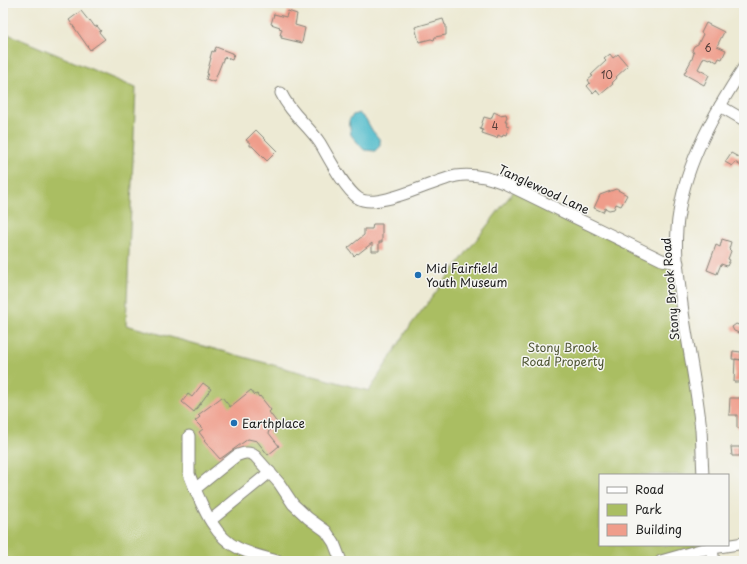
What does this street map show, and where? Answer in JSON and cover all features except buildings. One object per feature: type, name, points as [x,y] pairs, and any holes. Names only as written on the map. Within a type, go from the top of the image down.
[{"type":"street","name":"Stony Brook Road","points":[[703,474],[699,415],[687,339],[678,263],[678,214],[682,195],[697,154],[720,106],[744,67]]},
{"type":"street","name":"Tanglewood Lane","points":[[282,93],[290,110],[316,138],[348,188],[361,200],[392,198],[455,176],[479,176],[506,184],[662,260],[678,263]]},
{"type":"street","points":[[720,106],[744,120]]},
{"type":"street","points":[[189,436],[189,474],[201,504],[217,532],[238,548],[277,561]]},
{"type":"street","points":[[195,488],[236,456],[243,453],[250,453],[255,456],[270,472],[293,504],[326,532],[334,543],[342,561]]},
{"type":"street","points":[[211,520],[270,472]]},
{"type":"street","points":[[729,544],[744,543]]},
{"type":"street","points":[[661,561],[711,546],[714,561]]},
{"type":"green space","name":"Stony Brook Road Property","points":[[3,32],[136,88],[126,325],[369,391],[410,326],[516,188],[677,266],[704,474],[599,474],[599,546],[708,546],[677,561],[3,561]]},
{"type":"water","points":[[359,113],[367,121],[380,140],[380,146],[375,151],[364,150],[351,135],[349,120],[353,115]]},
{"type":"place","name":"Mid Fairfield Youth Museum","points":[[418,275]]},
{"type":"place","name":"Earthplace","points":[[234,423]]}]
